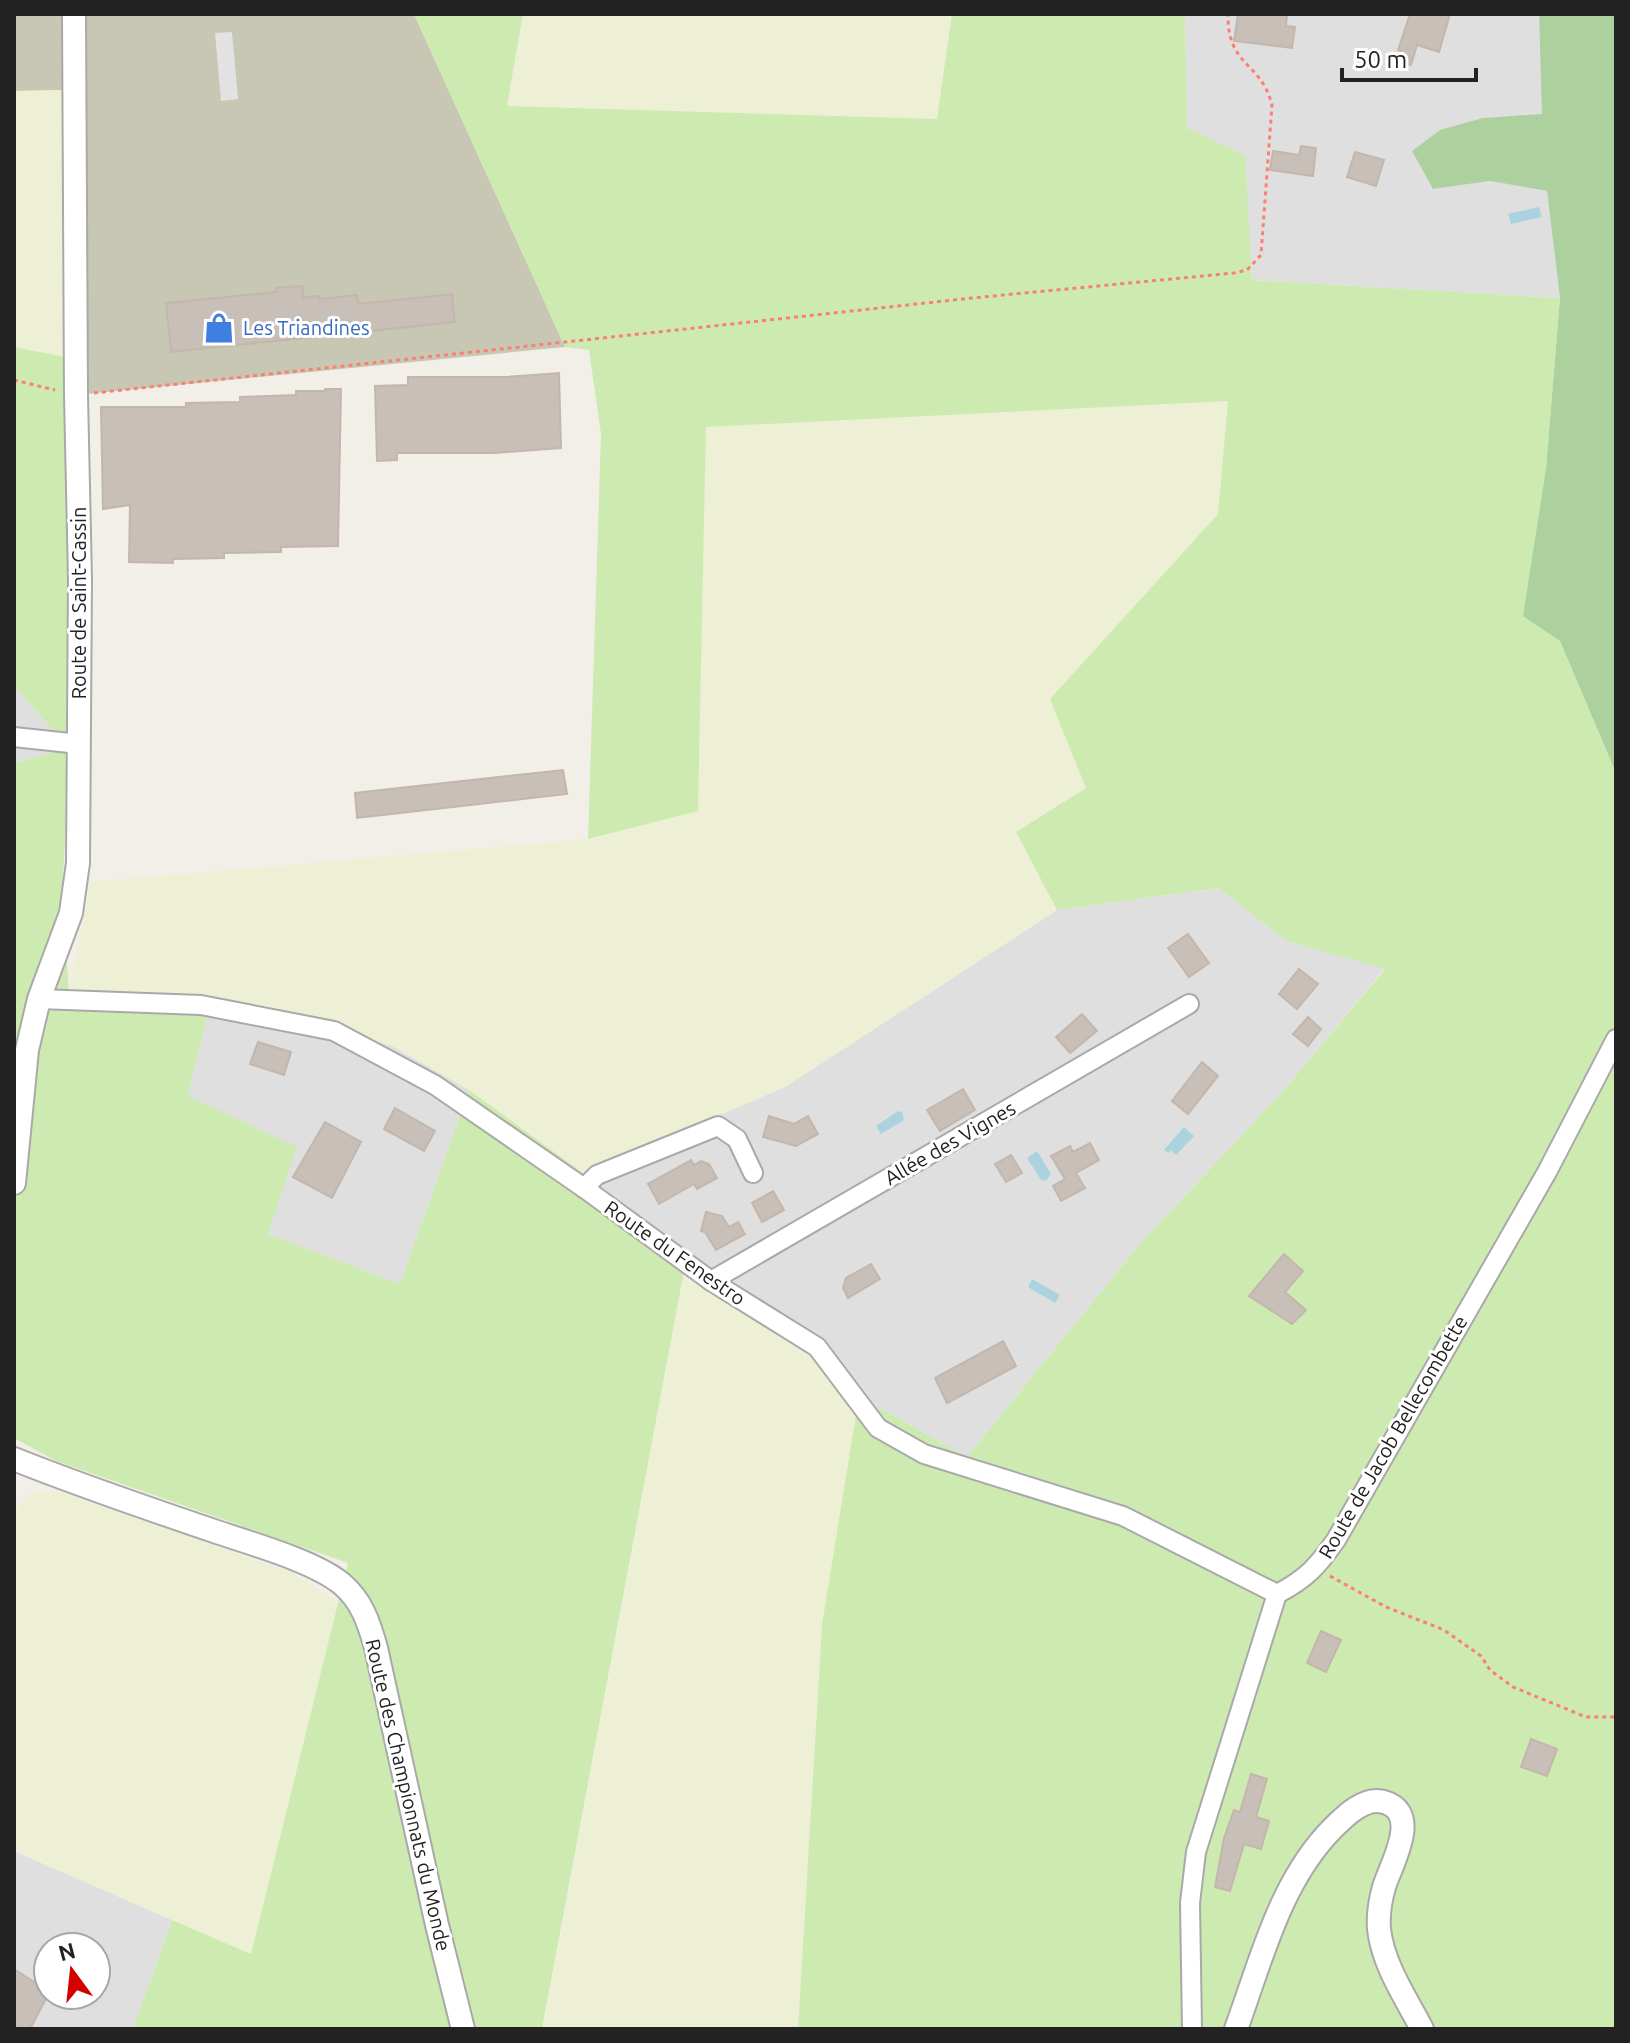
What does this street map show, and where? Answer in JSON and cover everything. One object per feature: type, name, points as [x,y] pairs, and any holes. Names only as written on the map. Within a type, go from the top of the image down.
[{"type":"street","name":"Route de Saint-Cassin","points":[[14,1183],[27,1050],[39,999],[71,913],[78,863],[80,580],[74,14]]},
{"type":"street","points":[[14,737],[79,744]]},
{"type":"street","name":"Route du Fenestro","points":[[39,999],[201,1005],[334,1031],[435,1085],[711,1281],[817,1347],[878,1428],[924,1454],[1123,1516],[1277,1594]]},
{"type":"street","name":"Allée des Vignes","points":[[711,1281],[1189,1004]]},
{"type":"street","name":"Route de Jacob Bellecombette","points":[[1277,1594],[1300,1582],[1316,1568],[1336,1540],[1547,1172],[1616,1039]]},
{"type":"street","points":[[584,1188],[597,1175],[718,1126],[737,1139],[753,1173]]},
{"type":"street","name":"Route des Championnats du Monde","points":[[14,1459],[294,1561],[341,1583],[355,1597],[365,1612],[376,1648],[463,2029]]},
{"type":"street","points":[[1192,2029],[1190,1903],[1196,1852],[1277,1594]]},
{"type":"street","points":[[1236,2029],[1278,1915],[1303,1866],[1346,1816],[1368,1802],[1378,1800],[1395,1808],[1401,1816],[1403,1834],[1380,1902],[1382,1943],[1388,1963],[1422,2029]]},
{"type":"path","points":[[14,380],[76,395],[1247,270],[1261,255],[1272,105],[1268,87],[1234,51],[1228,36],[1228,14]]},
{"type":"path","points":[[1316,1568],[1386,1607],[1444,1630],[1481,1656],[1490,1670],[1513,1687],[1586,1717],[1616,1717]]},
{"type":"shaded area","points":[[14,14],[414,14],[565,347],[76,395],[73,90],[14,91]]},
{"type":"shaded area","points":[[523,14],[952,14],[937,119],[507,106]]},
{"type":"shaded area","points":[[1185,14],[1539,14],[1543,115],[1483,118],[1433,189],[1490,181],[1547,191],[1560,298],[1252,280],[1244,155],[1187,128]]},
{"type":"shaded area","points":[[232,32],[238,99],[221,101],[215,33]]},
{"type":"shaded area","points":[[74,90],[76,359],[14,347],[14,91]]},
{"type":"shaded area","points":[[1229,401],[1219,514],[1051,699],[1086,788],[1016,832],[1057,910],[785,1087],[583,1173],[469,1090],[392,1046],[292,1013],[211,998],[69,991],[91,882],[588,839],[698,811],[706,427]]},
{"type":"shaded area","points":[[14,686],[70,748],[14,763]]},
{"type":"shaded area","points":[[1220,888],[1286,941],[1385,968],[1282,1092],[1139,1245],[967,1457],[859,1396],[827,1345],[687,1255],[583,1173],[785,1087],[1057,910]]},
{"type":"shaded area","points":[[211,998],[292,1013],[392,1046],[469,1090],[400,1284],[268,1234],[188,1096]]},
{"type":"shaded area","points":[[683,1277],[808,1347],[857,1410],[822,1625],[798,2029],[543,2029]]},
{"type":"shaded area","points":[[40,1491],[60,1492],[291,1572],[338,1602],[251,1954],[14,1851],[14,1520],[18,1506]]},
{"type":"shaded area","points":[[14,1851],[172,1920],[133,2029],[14,2029]]},
{"type":"green space","points":[[414,14],[523,14],[507,106],[937,119],[952,14],[1185,14],[1187,128],[1245,155],[1252,280],[1560,298],[1546,469],[1560,641],[1616,773],[1616,2029],[798,2029],[822,1625],[859,1396],[967,1457],[1139,1245],[1282,1092],[1385,969],[1286,941],[1219,888],[1057,910],[1016,832],[1086,788],[1050,699],[1218,514],[1228,401],[706,427],[698,811],[588,839],[601,434],[589,350],[565,347]]},
{"type":"green space","points":[[1539,14],[1616,14],[1616,773],[1560,641],[1523,616],[1546,469],[1560,298],[1547,191],[1490,181],[1433,189],[1412,151],[1440,130],[1483,118],[1542,114]]},
{"type":"green space","points":[[14,347],[76,359],[70,748],[62,896],[69,991],[211,998],[188,1096],[297,1147],[268,1234],[400,1284],[469,1090],[583,1173],[687,1255],[542,2029],[133,2029],[172,1920],[251,1954],[348,1563],[56,1461],[14,1438],[14,763],[69,748],[14,686]]},
{"type":"water","points":[[1539,207],[1542,217],[1511,224],[1508,214]]},
{"type":"water","points":[[898,1111],[902,1112],[904,1120],[881,1134],[876,1126]]},
{"type":"water","points":[[1184,1127],[1194,1136],[1176,1155],[1171,1150],[1168,1153],[1164,1150]]},
{"type":"water","points":[[1037,1151],[1051,1174],[1046,1181],[1041,1180],[1027,1158]]},
{"type":"water","points":[[1032,1279],[1060,1295],[1055,1303],[1028,1287]]},
{"type":"building","points":[[1238,14],[1287,14],[1286,26],[1295,27],[1292,48],[1234,41]]},
{"type":"building","points":[[1410,14],[1450,14],[1439,52],[1417,45],[1411,65],[1397,63]]},
{"type":"building","points":[[1301,146],[1316,148],[1313,176],[1270,170],[1273,151],[1299,155]]},
{"type":"building","points":[[1355,152],[1384,160],[1376,186],[1347,177]]},
{"type":"building","points":[[302,286],[303,298],[357,295],[358,304],[452,294],[455,322],[171,352],[166,303],[276,292],[276,288]]},
{"type":"building","points":[[559,373],[561,448],[494,453],[397,453],[397,460],[377,461],[375,386],[408,385],[408,377],[505,377]]},
{"type":"building","points":[[341,389],[338,546],[281,547],[281,552],[224,553],[224,558],[173,559],[173,563],[129,562],[130,505],[103,509],[101,407],[186,407],[186,403],[240,402],[240,397],[296,395],[296,391]]},
{"type":"building","points":[[563,770],[567,794],[357,818],[355,793]]},
{"type":"building","points":[[1188,934],[1209,963],[1189,977],[1168,948]]},
{"type":"building","points":[[1299,969],[1318,984],[1297,1009],[1279,994]]},
{"type":"building","points":[[1082,1014],[1097,1031],[1070,1053],[1056,1037]]},
{"type":"building","points":[[1308,1017],[1321,1029],[1308,1046],[1293,1034]]},
{"type":"building","points":[[258,1042],[291,1052],[284,1075],[250,1064]]},
{"type":"building","points":[[1202,1062],[1218,1076],[1188,1114],[1172,1101]]},
{"type":"building","points":[[963,1089],[975,1110],[940,1131],[927,1110]]},
{"type":"building","points":[[395,1108],[435,1131],[424,1151],[384,1129]]},
{"type":"building","points":[[769,1116],[794,1124],[808,1116],[818,1134],[796,1146],[763,1137]]},
{"type":"building","points":[[325,1122],[361,1142],[332,1198],[293,1177]]},
{"type":"building","points":[[1090,1143],[1099,1160],[1076,1173],[1085,1188],[1061,1201],[1053,1186],[1065,1179],[1051,1156],[1070,1146],[1073,1152]]},
{"type":"building","points":[[1011,1155],[1022,1173],[1006,1182],[995,1164]]},
{"type":"building","points":[[691,1160],[694,1165],[701,1161],[709,1164],[717,1178],[697,1189],[694,1184],[659,1204],[648,1184]]},
{"type":"building","points":[[773,1191],[784,1210],[762,1222],[752,1203]]},
{"type":"building","points":[[706,1212],[722,1216],[729,1227],[738,1222],[745,1234],[716,1250],[705,1232],[701,1231]]},
{"type":"building","points":[[1284,1254],[1303,1271],[1285,1292],[1306,1310],[1292,1324],[1249,1296]]},
{"type":"building","points":[[871,1264],[880,1279],[848,1298],[843,1288],[846,1278]]},
{"type":"building","points":[[1003,1341],[1016,1366],[947,1403],[935,1378]]},
{"type":"building","points":[[1321,1631],[1341,1640],[1326,1672],[1307,1663]]},
{"type":"building","points":[[1531,1739],[1557,1749],[1547,1776],[1521,1767]]},
{"type":"building","points":[[1251,1774],[1267,1779],[1256,1817],[1269,1821],[1261,1849],[1244,1844],[1230,1891],[1215,1887],[1224,1838],[1234,1810],[1240,1812]]},
{"type":"building","points":[[14,1969],[32,1981],[32,2011],[40,2011],[30,2029],[14,2029]]},
{"type":"place","name":"Les Triandines","points":[[219,328]]}]
